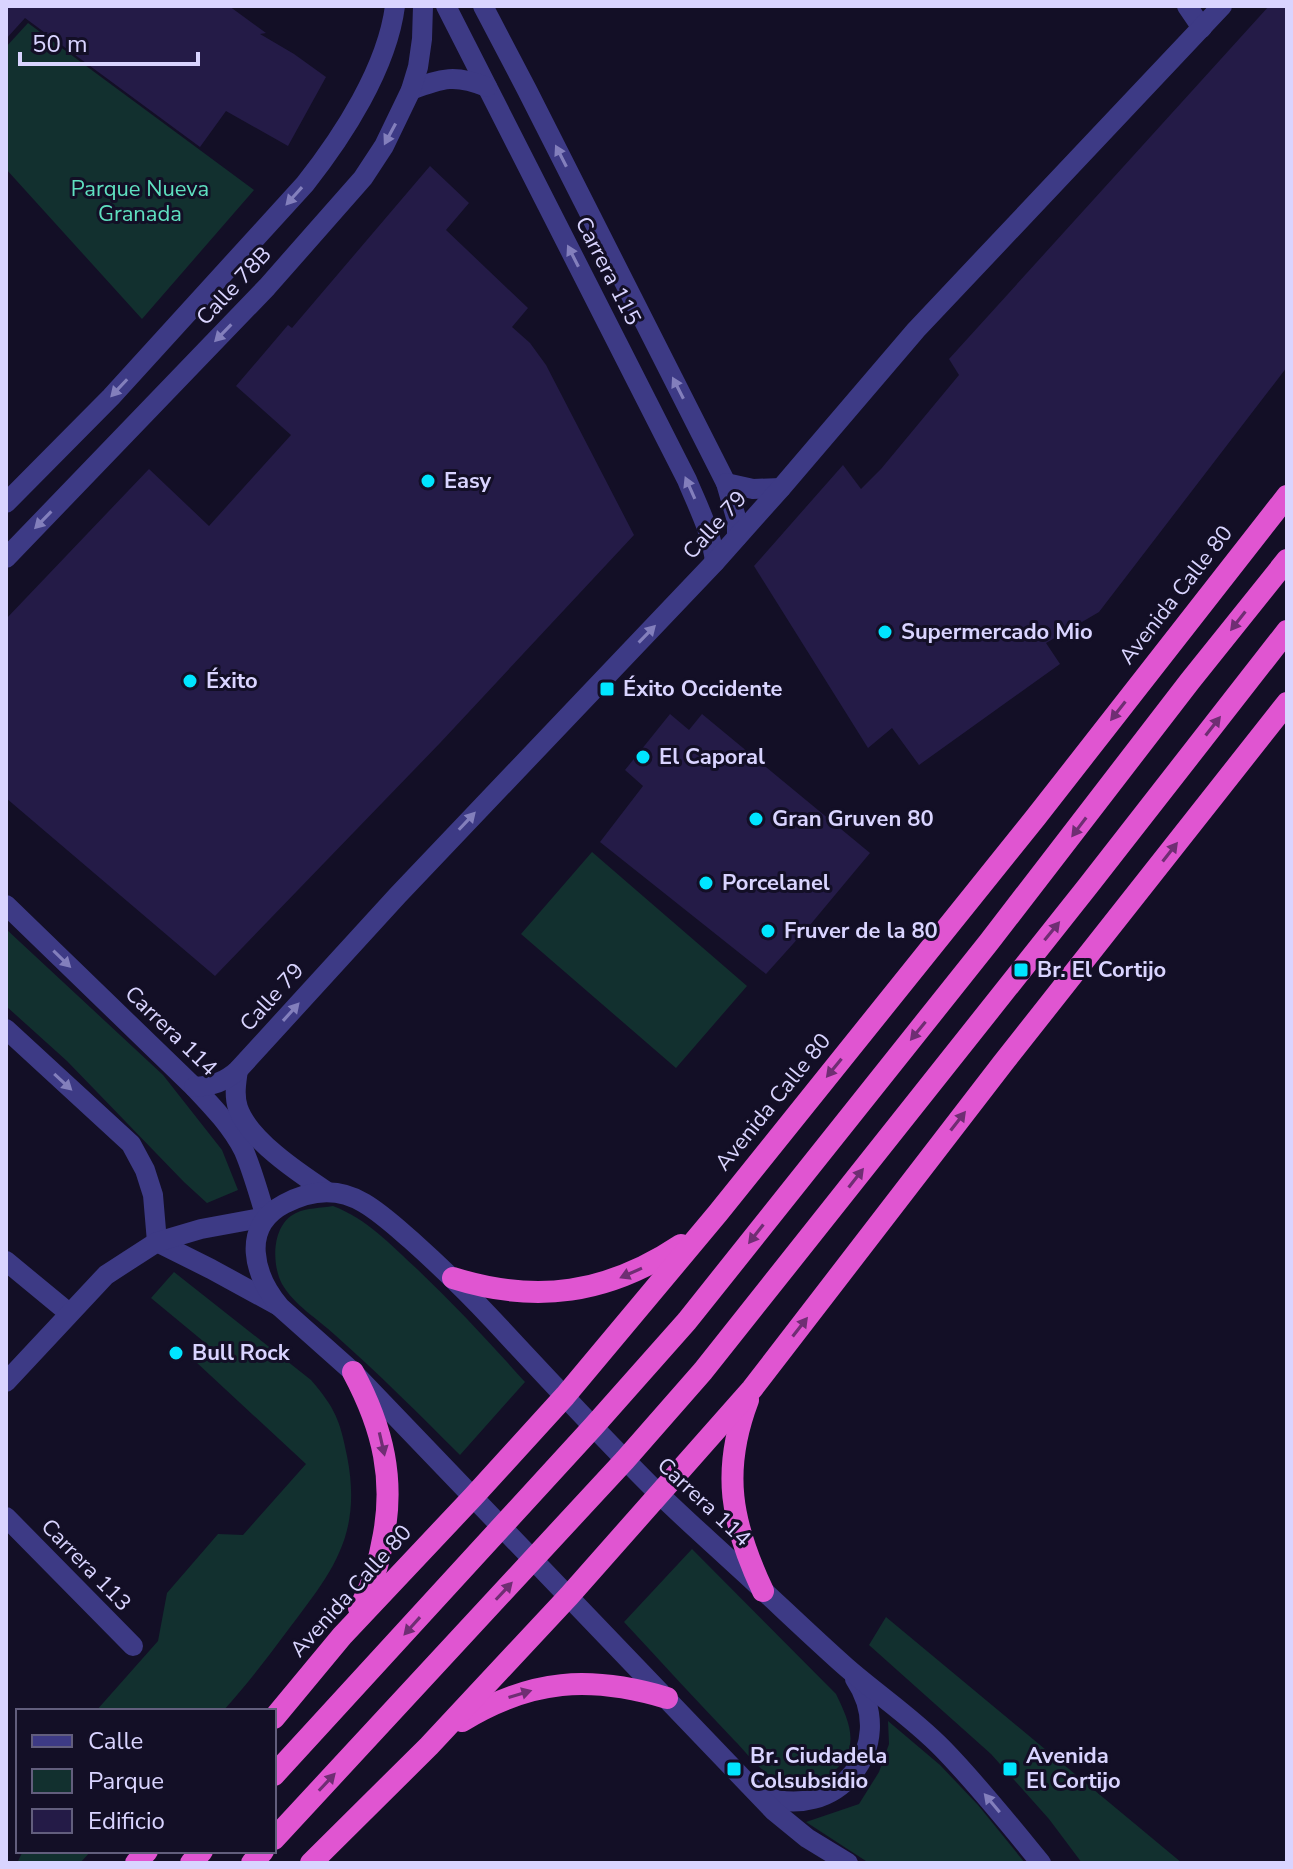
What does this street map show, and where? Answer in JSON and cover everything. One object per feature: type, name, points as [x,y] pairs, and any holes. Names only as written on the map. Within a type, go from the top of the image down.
[{"type":"highway","name":"Avenida Calle 80","points":[[276,1716],[342,1636],[565,1396],[718,1213],[1036,817],[1287,496]]},
{"type":"highway","points":[[276,1773],[697,1309],[1287,560]]},
{"type":"highway","points":[[276,1837],[625,1460],[713,1359],[1287,631]]},
{"type":"highway","points":[[311,1863],[429,1746],[569,1596],[752,1389],[1003,1063],[1287,703]]},
{"type":"highway","points":[[453,1278],[479,1286],[531,1293],[584,1288],[622,1278],[657,1262],[689,1240],[718,1213]]},
{"type":"highway","points":[[342,1636],[363,1602],[378,1564],[387,1524],[389,1493],[379,1430],[353,1372]]},
{"type":"highway","points":[[752,1389],[737,1435],[733,1458],[733,1494],[738,1527],[748,1560],[763,1591]]},
{"type":"highway","points":[[429,1746],[456,1724],[486,1706],[553,1686],[610,1685],[667,1698]]},
{"type":"street","name":"Calle 78B","points":[[6,503],[111,397],[305,184],[333,149],[363,96],[389,35],[395,6]]},
{"type":"street","name":"Calle 78B","points":[[6,558],[256,298],[334,213],[370,167],[411,90],[422,39],[423,6]]},
{"type":"street","name":"Carrera 115","points":[[446,6],[687,480],[708,529],[715,562]]},
{"type":"street","name":"Carrera 115","points":[[483,6],[726,483],[737,521],[737,537]]},
{"type":"street","points":[[1187,6],[1202,28]]},
{"type":"street","name":"Calle 79","points":[[238,1070],[408,884],[715,562],[916,330],[1222,6]]},
{"type":"street","points":[[411,90],[458,78],[487,87]]},
{"type":"street","points":[[726,483],[753,489],[781,488]]},
{"type":"street","name":"Carrera 114","points":[[6,905],[194,1087],[232,1131],[243,1150],[266,1217]]},
{"type":"street","points":[[6,1029],[131,1144],[145,1170],[153,1195],[157,1242]]},
{"type":"street","points":[[194,1087],[218,1083],[238,1070]]},
{"type":"street","name":"Carrera 114","points":[[238,1070],[237,1106],[256,1135],[294,1170],[326,1191],[363,1202],[384,1216],[453,1278],[660,1495],[848,1669],[942,1748],[1041,1863]]},
{"type":"street","points":[[6,1382],[106,1275],[157,1242],[201,1229],[266,1217],[297,1198],[326,1191]]},
{"type":"street","points":[[266,1217],[257,1235],[256,1259],[261,1278],[280,1307],[353,1372],[757,1794],[807,1838],[848,1863]]},
{"type":"street","points":[[157,1242],[280,1307]]},
{"type":"street","points":[[6,1261],[69,1313]]},
{"type":"street","name":"Carrera 113","points":[[6,1517],[133,1646]]},
{"type":"street","points":[[757,1794],[776,1801],[796,1803],[815,1800],[834,1792],[861,1763],[868,1744],[868,1704],[848,1669]]},
{"type":"green space","name":"Parque Nueva Granada","points":[[28,23],[254,190],[142,319],[6,169],[6,47]]},
{"type":"green space","points":[[592,852],[747,986],[676,1068],[521,934]]},
{"type":"green space","points":[[6,929],[163,1075],[222,1150],[238,1190],[207,1203],[67,1061],[6,1006]]},
{"type":"green space","points":[[333,1206],[367,1225],[397,1250],[459,1310],[525,1382],[460,1455],[367,1364],[300,1305],[282,1284],[275,1255],[282,1226],[300,1211]]},
{"type":"green space","points":[[174,1272],[311,1380],[335,1415],[347,1456],[351,1509],[339,1552],[316,1592],[225,1709],[98,1709],[158,1641],[167,1593],[218,1534],[243,1535],[306,1464],[196,1362],[209,1346],[151,1298]]},
{"type":"green space","points":[[692,1549],[836,1694],[850,1729],[850,1746],[836,1770],[819,1779],[801,1783],[782,1781],[768,1775],[624,1622]]},
{"type":"green space","points":[[886,1617],[1182,1863],[1082,1863],[1049,1819],[991,1754],[869,1645]]},
{"type":"green space","points":[[888,1721],[940,1765],[978,1805],[1025,1863],[869,1863],[806,1822],[859,1804],[879,1772],[889,1744]]},
{"type":"green space","points":[[22,1853],[89,1853],[80,1863],[17,1863]]},
{"type":"building","points":[[6,6],[229,6],[266,33],[260,34],[326,77],[288,146],[226,111],[200,147],[25,18],[6,39]]},
{"type":"building","points":[[1269,6],[1287,6],[1287,367],[1099,612],[1046,643],[1060,664],[919,765],[892,728],[868,748],[754,566],[843,465],[861,489],[881,469],[959,375],[949,359]]},
{"type":"building","points":[[430,166],[469,203],[446,230],[528,308],[512,327],[530,343],[546,365],[634,535],[440,743],[215,976],[6,798],[6,619],[149,469],[209,526],[291,435],[236,386],[288,325],[292,328]]},
{"type":"building","points":[[670,714],[689,730],[702,714],[870,853],[766,974],[600,842],[643,786],[625,770]]},
{"type":"place","name":"Easy","points":[[428,481]]},
{"type":"place","name":"Supermercado Mio","points":[[885,632]]},
{"type":"place","name":"Éxito","points":[[190,681]]},
{"type":"place","name":"Éxito Occidente","points":[[607,689]]},
{"type":"place","name":"El Caporal","points":[[643,757]]},
{"type":"place","name":"Gran Gruven 80","points":[[756,819]]},
{"type":"place","name":"Porcelanel","points":[[706,883]]},
{"type":"place","name":"Fruver de la 80","points":[[768,931]]},
{"type":"place","name":"Br. El Cortijo","points":[[1021,970]]},
{"type":"place","name":"Bull Rock","points":[[176,1353]]},
{"type":"place","name":"Br. Ciudadela Colsubsidio","points":[[734,1769]]},
{"type":"place","name":"Avenida El Cortijo","points":[[1010,1769]]}]
